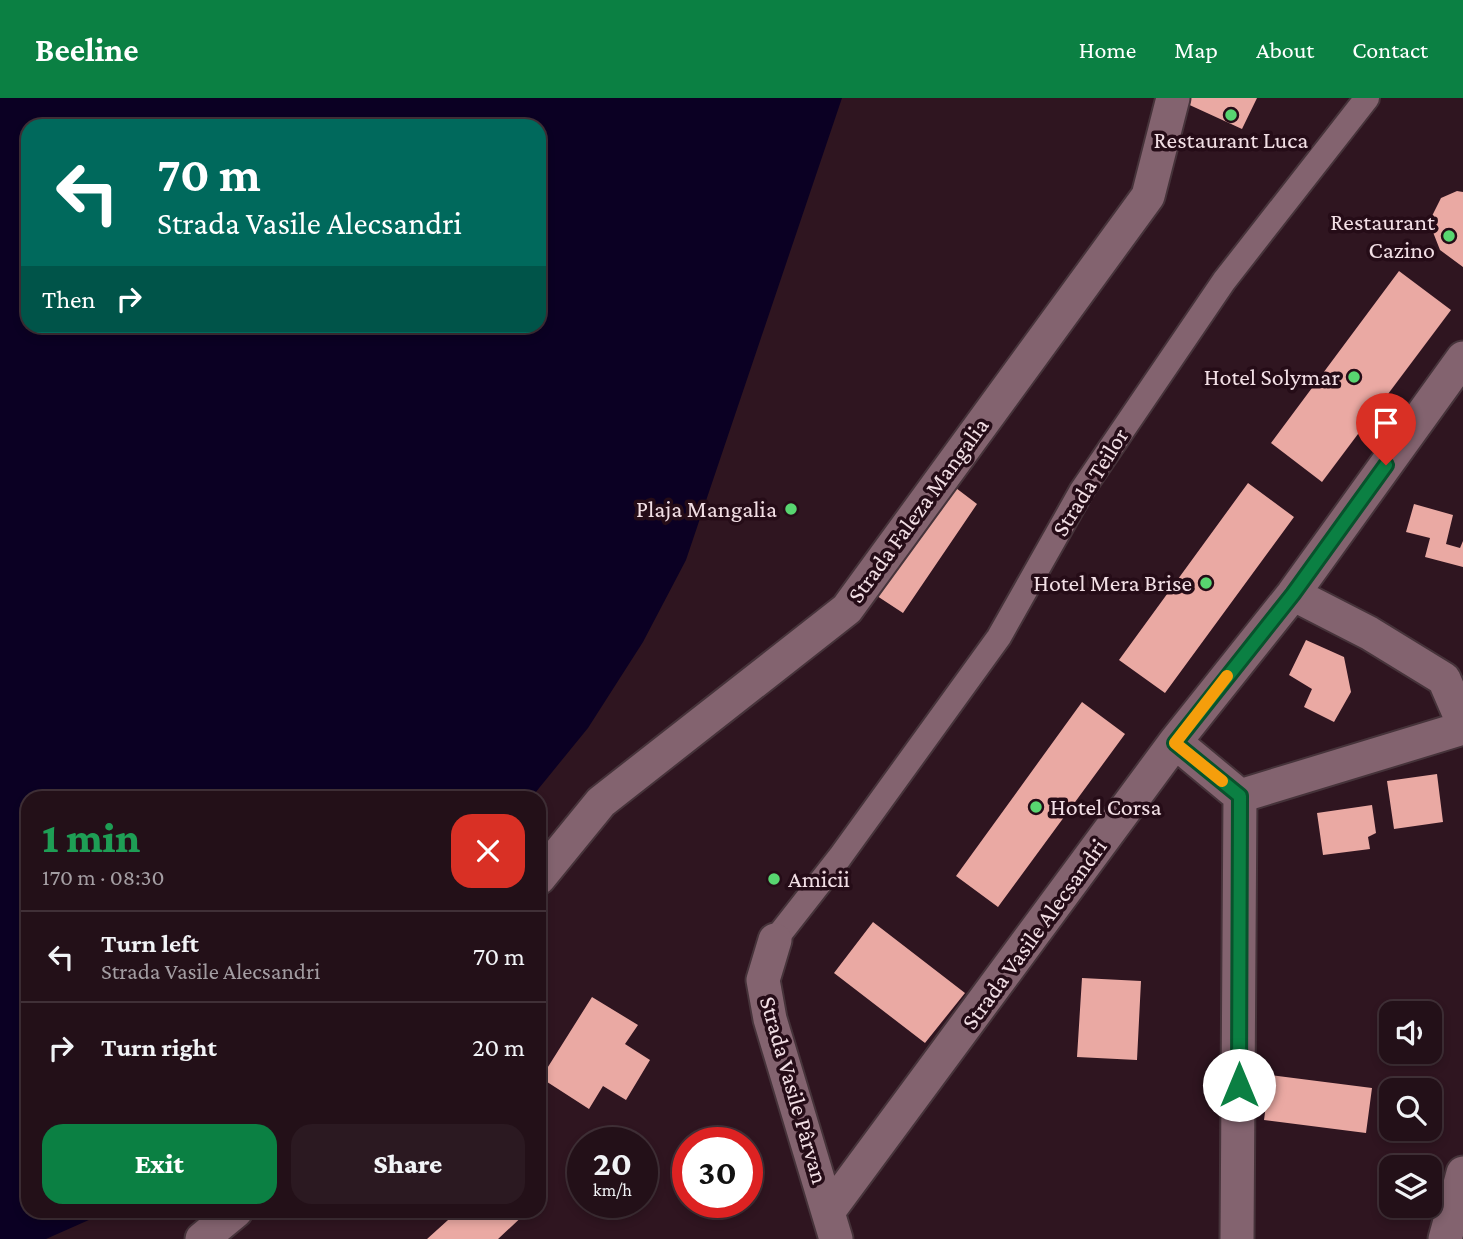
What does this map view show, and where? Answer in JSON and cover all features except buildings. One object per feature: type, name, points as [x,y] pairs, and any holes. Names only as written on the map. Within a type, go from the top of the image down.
[{"type":"street","name":"Strada Faleza Mangalia","points":[[546,869],[601,802],[847,608],[1148,196],[1173,98]]},
{"type":"street","name":"Strada Teilor","points":[[775,940],[840,857],[999,637],[1082,490],[1224,281],[1367,98]]},
{"type":"street","name":"Strada Vasile Alecsandri","points":[[832,1226],[1175,743],[1293,594],[1463,358]]},
{"type":"street","points":[[1240,796],[1463,726],[1444,679],[1368,633],[1293,594]]},
{"type":"street","points":[[1175,743],[1240,796]]},
{"type":"street","points":[[1237,1239],[1240,796]]},
{"type":"street","name":"Strada Vasile Pârvan","points":[[775,940],[763,980],[770,1019],[832,1226]]},
{"type":"street","points":[[1445,1239],[1463,1173]]},
{"type":"street","points":[[202,1239],[228,1218]]},
{"type":"shaded area","points":[[0,98],[842,98],[686,560],[643,642],[588,728],[537,791],[21,791],[21,1218],[93,1218],[46,1239],[0,1239]]},
{"type":"slow traffic","points":[[1222,781],[1175,743],[1227,676]]},
{"type":"place","name":"Restaurant Luca","points":[[1231,115]]},
{"type":"place","name":"Restaurant Cazino","points":[[1449,236]]},
{"type":"place","name":"Hotel Solymar","points":[[1354,377]]},
{"type":"place","name":"Plaja Mangalia","points":[[791,509]]},
{"type":"place","name":"Hotel Mera Brise","points":[[1206,583]]},
{"type":"place","name":"Hotel Corsa","points":[[1036,807]]},
{"type":"place","name":"Amicii","points":[[774,879]]},
{"type":"route","points":[[1239,1085],[1240,796],[1175,743],[1293,594],[1386,465]]}]
